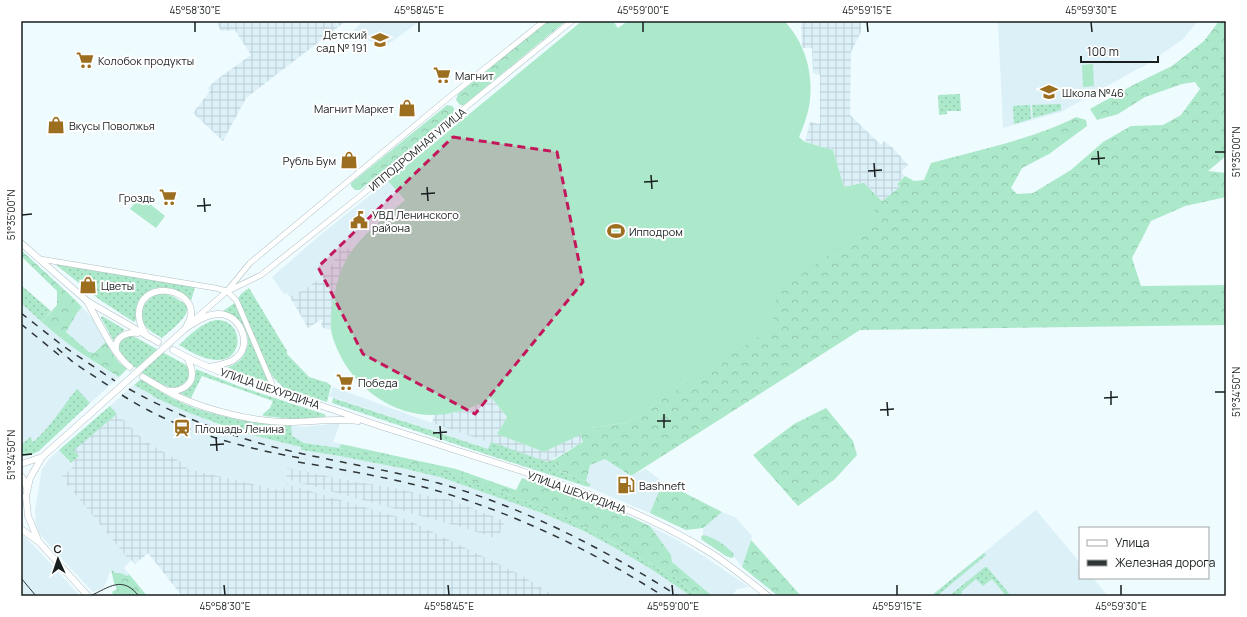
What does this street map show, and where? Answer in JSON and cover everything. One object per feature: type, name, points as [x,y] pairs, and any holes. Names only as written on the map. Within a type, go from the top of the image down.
[{"type":"main road","points":[[21,243],[87,301],[140,333],[158,342]]},
{"type":"main road","points":[[147,336],[140,320],[139,310],[148,296],[157,291],[171,292],[188,303],[191,312],[186,328]]},
{"type":"main road","points":[[87,301],[117,353],[130,368]]},
{"type":"main road","points":[[21,507],[27,494],[30,478],[42,457],[186,328],[196,321],[218,313],[230,317],[241,329],[244,341],[242,350],[238,357],[228,363],[210,367]]},
{"type":"main road","points":[[117,353],[117,343],[121,336],[128,333],[140,333]]},
{"type":"main road","name":"УЛИЦА ШЕХУРДИНА","points":[[173,350],[187,358],[275,390],[370,423],[591,494],[621,506],[656,523],[710,553],[734,569],[768,596]]},
{"type":"main road","points":[[166,390],[174,391],[182,389],[190,382],[192,373],[187,358]]},
{"type":"main road","name":"УЛИЦА ШЕХУРДИНА","points":[[143,377],[192,402],[228,414],[248,418],[286,422],[346,420],[370,423]]},
{"type":"main road","points":[[325,407],[330,413],[330,417],[325,421]]},
{"type":"main road","points":[[21,464],[42,457]]},
{"type":"main road","points":[[21,476],[25,482],[28,516],[39,542]]},
{"type":"main road","points":[[21,528],[39,542],[88,596]]},
{"type":"street","name":"ИППОДРОМНАЯ УЛИЦА","points":[[227,291],[247,266],[448,98],[544,21]]},
{"type":"street","name":"ИППОДРОМНАЯ УЛИЦА","points":[[227,291],[261,276],[359,198],[461,111],[572,21]]},
{"type":"street","points":[[40,259],[227,291],[238,304],[275,390]]},
{"type":"street","points":[[186,328],[227,291]]},
{"type":"highlighted area","points":[[453,137],[557,152],[583,282],[475,414],[363,354],[318,267]]},
{"type":"shaded area","points":[[216,21],[346,21],[246,98],[223,141],[193,113],[210,91],[208,88],[216,80],[251,55],[235,30],[221,31]]},
{"type":"shaded area","name":"Детский сад № 191","points":[[363,21],[420,21],[383,48],[352,32]]},
{"type":"shaded area","points":[[801,21],[861,21],[861,32],[851,52],[850,115],[881,145],[884,141],[894,149],[908,165],[901,172],[905,176],[897,183],[900,187],[882,201],[864,183],[844,187],[833,150],[805,142],[810,122],[820,124],[820,75],[813,73],[812,48],[802,48]]},
{"type":"shaded area","name":"Школа №46","points":[[998,21],[1198,21],[1183,39],[1146,65],[1061,112],[1003,128]]},
{"type":"shaded area","points":[[388,181],[405,200],[379,221],[362,238],[353,251],[342,247],[328,272],[308,287],[290,297],[287,293],[284,294],[272,277],[324,232]]},
{"type":"shaded area","points":[[342,246],[353,251],[347,259],[334,300],[331,330],[321,327],[322,319],[308,328],[290,297],[308,287],[328,272]]},
{"type":"shaded area","points":[[21,303],[53,331],[98,365],[119,377],[90,403],[77,390],[39,437],[33,442],[29,437],[21,445]]},
{"type":"shaded area","points":[[82,307],[92,318],[106,342],[94,353],[89,352],[66,332]]},
{"type":"shaded area","points":[[134,385],[155,397],[214,423],[240,432],[301,447],[301,450],[406,469],[443,478],[542,513],[584,531],[651,569],[691,596],[554,596],[523,576],[284,491],[188,469],[181,462],[145,441],[110,406]],"holes":[[[287,469],[400,489],[440,499],[449,499],[505,521],[496,539],[468,529],[286,479]]]},
{"type":"shaded area","points":[[333,387],[432,423],[491,442],[488,449],[329,396]]},
{"type":"shaded area","points":[[492,397],[507,417],[497,434],[544,452],[580,434],[583,442],[547,462],[432,423],[434,415],[454,413],[474,407]]},
{"type":"shaded area","points":[[117,414],[145,441],[181,462],[188,469],[283,491],[286,484],[408,520],[523,576],[554,596],[182,596],[148,553],[135,564],[131,560],[130,561],[61,477],[73,467],[71,463],[79,456],[73,450]]},
{"type":"shaded area","points":[[340,423],[333,442],[341,444],[339,448],[304,443],[291,436],[291,426],[305,427]]},
{"type":"shaded area","points":[[59,450],[73,467],[61,477],[130,561],[124,568],[129,574],[128,576],[124,574],[115,574],[111,569],[103,588],[93,592],[50,546],[36,527],[35,511],[42,469],[50,458]]},
{"type":"shaded area","name":"Bashneft","points":[[605,459],[630,476],[646,469],[663,482],[650,513],[588,487],[591,484],[586,482],[590,464]]},
{"type":"shaded area","points":[[287,468],[400,489],[440,499],[449,499],[505,521],[497,539],[468,529],[286,479]]},
{"type":"shaded area","points":[[1036,510],[1079,562],[1079,579],[1094,579],[1108,596],[931,596]]},
{"type":"shaded area","points":[[722,512],[735,517],[752,536],[742,567],[734,557],[703,535],[703,528]]},
{"type":"shaded area","points":[[650,526],[679,541],[749,587],[737,589],[731,596],[711,596],[672,562],[671,555]]},
{"type":"shaded area","points":[[21,533],[38,550],[80,596],[21,596]]},
{"type":"green space","points":[[548,21],[566,21],[464,105],[460,105],[456,100],[458,94]]},
{"type":"green space","name":"Ипподром","points":[[582,21],[613,21],[618,28],[628,21],[784,21],[791,29],[802,47],[806,57],[810,78],[811,88],[809,109],[799,137],[805,142],[833,150],[844,187],[864,183],[876,201],[872,224],[777,292],[772,328],[628,422],[594,428],[544,452],[497,434],[507,417],[492,398],[465,410],[435,415],[406,411],[392,406],[380,399],[368,391],[358,381],[341,357],[331,329],[331,321],[337,283],[347,258],[366,234],[405,200],[388,181]]},
{"type":"green space","points":[[1219,21],[1226,21],[1226,156],[1208,171],[1226,173],[1226,197],[1185,206],[1151,221],[1132,258],[1141,286],[1226,285],[1226,325],[860,330],[631,476],[605,459],[590,465],[586,482],[558,470],[555,459],[583,442],[580,434],[594,428],[628,422],[726,357],[844,187],[864,183],[882,201],[900,187],[897,184],[905,176],[914,181],[924,180],[931,163],[1024,138],[1060,125],[1076,117],[1086,120],[1087,126],[1049,154],[1022,168],[1011,188],[1017,194],[1033,193],[1071,170],[1103,142],[1131,126],[1163,125],[1181,115],[1200,89],[1195,82],[1182,84],[1145,97],[1118,114],[1097,120],[1090,109],[1135,84],[1172,66],[1204,41]]},
{"type":"green space","points":[[1093,64],[1094,86],[1083,87],[1082,65]]},
{"type":"green space","points":[[960,94],[961,111],[947,111],[947,114],[939,115],[938,95]]},
{"type":"green space","points":[[1061,104],[1061,110],[1033,118],[1032,105]]},
{"type":"green space","points":[[447,105],[454,108],[454,113],[360,190],[355,190],[351,186],[351,183]]},
{"type":"green space","points":[[1030,105],[1031,119],[1014,124],[1013,106]]},
{"type":"green space","points":[[140,196],[165,216],[156,228],[130,209]]},
{"type":"green space","points":[[21,250],[82,307],[66,332],[89,352],[94,353],[106,342],[113,354],[127,369],[119,377],[79,351],[42,322],[57,305],[57,291],[21,256]]},
{"type":"green space","points":[[55,264],[195,287],[191,301],[185,296],[171,289],[157,288],[151,290],[145,295],[139,304],[136,311],[136,320],[134,322],[100,300]]},
{"type":"green space","points":[[21,285],[51,311],[42,322],[21,303]]},
{"type":"green space","points":[[249,288],[287,351],[287,354],[309,377],[328,383],[331,386],[327,402],[285,389],[273,377],[266,365],[238,300],[241,294]]},
{"type":"green space","points":[[156,294],[166,294],[172,296],[184,303],[187,307],[187,311],[182,319],[162,338],[148,329],[142,320],[142,311],[146,303]]},
{"type":"green space","points":[[236,302],[269,383],[268,384],[262,382],[261,380],[225,369],[241,359],[246,352],[248,344],[246,330],[242,324],[223,311]]},
{"type":"green space","points":[[102,316],[124,329],[113,340],[101,318]]},
{"type":"green space","points":[[216,320],[225,321],[232,326],[236,332],[238,340],[236,348],[233,354],[226,359],[212,360],[197,355],[179,345],[205,324]]},
{"type":"green space","points":[[133,336],[186,365],[190,374],[187,381],[179,386],[170,387],[158,382],[134,367],[123,356],[119,347],[120,342],[124,337]]},
{"type":"green space","points":[[196,369],[238,386],[324,414],[326,416],[324,418],[294,419],[263,416],[263,414],[270,408],[273,401],[202,376],[191,398],[179,393],[187,390],[192,384]]},
{"type":"green space","points":[[141,379],[172,398],[201,410],[230,418],[291,426],[292,436],[304,443],[339,448],[455,474],[572,519],[676,578],[698,596],[691,596],[651,569],[584,531],[542,513],[443,478],[406,469],[301,450],[301,447],[240,432],[187,412],[154,397],[134,385]]},
{"type":"green space","points":[[77,389],[90,403],[39,451],[31,455],[21,456],[21,445],[30,437],[33,442],[39,436]]},
{"type":"green space","points":[[333,398],[488,449],[491,442],[547,462],[555,459],[558,470],[591,484],[588,487],[332,403]]},
{"type":"green space","points":[[110,406],[117,414],[74,450],[79,456],[71,463],[59,450]]},
{"type":"green space","points":[[826,408],[853,441],[857,455],[835,479],[798,506],[753,455],[794,424]]},
{"type":"green space","points":[[341,444],[456,469],[516,490],[522,478],[613,509],[650,526],[671,555],[672,562],[712,596],[698,596],[676,578],[572,519],[454,474],[339,448]]},
{"type":"green space","points":[[663,482],[722,512],[703,528],[686,530],[650,513]]},
{"type":"green space","points":[[703,535],[715,539],[723,544],[733,553],[734,557],[731,558],[726,556],[702,540],[701,537]]},
{"type":"green space","points":[[751,540],[801,596],[778,596],[742,567]]},
{"type":"green space","points":[[984,553],[986,555],[937,596],[931,596]]},
{"type":"green space","points":[[985,567],[987,567],[1011,596],[1006,596],[992,579],[983,586],[976,579],[958,596],[949,596]]},
{"type":"green space","points":[[111,569],[115,573],[128,576],[129,574],[147,596],[114,596],[112,592],[117,589]]},
{"type":"tram line","points":[[21,578],[36,596]]},
{"type":"tram line","points":[[90,596],[121,584],[127,586],[139,596]]},
{"type":"railway","points":[[21,313],[63,346],[115,381]]},
{"type":"railway","points":[[21,324],[59,355]]},
{"type":"railway","points":[[57,348],[74,363],[109,386]]},
{"type":"railway","points":[[129,389],[179,414],[248,440],[438,483],[501,504],[562,530],[592,545],[650,578],[678,596]]},
{"type":"railway","points":[[122,395],[143,408],[188,428],[234,443],[282,455],[306,459]]},
{"type":"railway","points":[[298,462],[421,486],[497,511],[582,549],[663,596]]},
{"type":"place","name":"Детский сад № 191","points":[[380,40]]},
{"type":"place","name":"Колобок продукты","points":[[85,60]]},
{"type":"place","name":"Магнит","points":[[442,75]]},
{"type":"place","name":"Школа №46","points":[[1049,92]]},
{"type":"place","name":"Магнит Маркет","points":[[407,108]]},
{"type":"place","name":"Вкусы Поволжья","points":[[56,125]]},
{"type":"place","name":"Рубль Бум","points":[[349,160]]},
{"type":"place","name":"Гроздь","points":[[168,197]]},
{"type":"place","name":"УВД Ленинского района","points":[[359,220]]},
{"type":"place","name":"Ипподром","points":[[616,231]]},
{"type":"place","name":"Цветы","points":[[88,285]]},
{"type":"place","name":"Победа","points":[[345,382]]},
{"type":"place","name":"Площадь Ленина","points":[[182,428]]},
{"type":"place","name":"Bashneft","points":[[626,485]]}]
